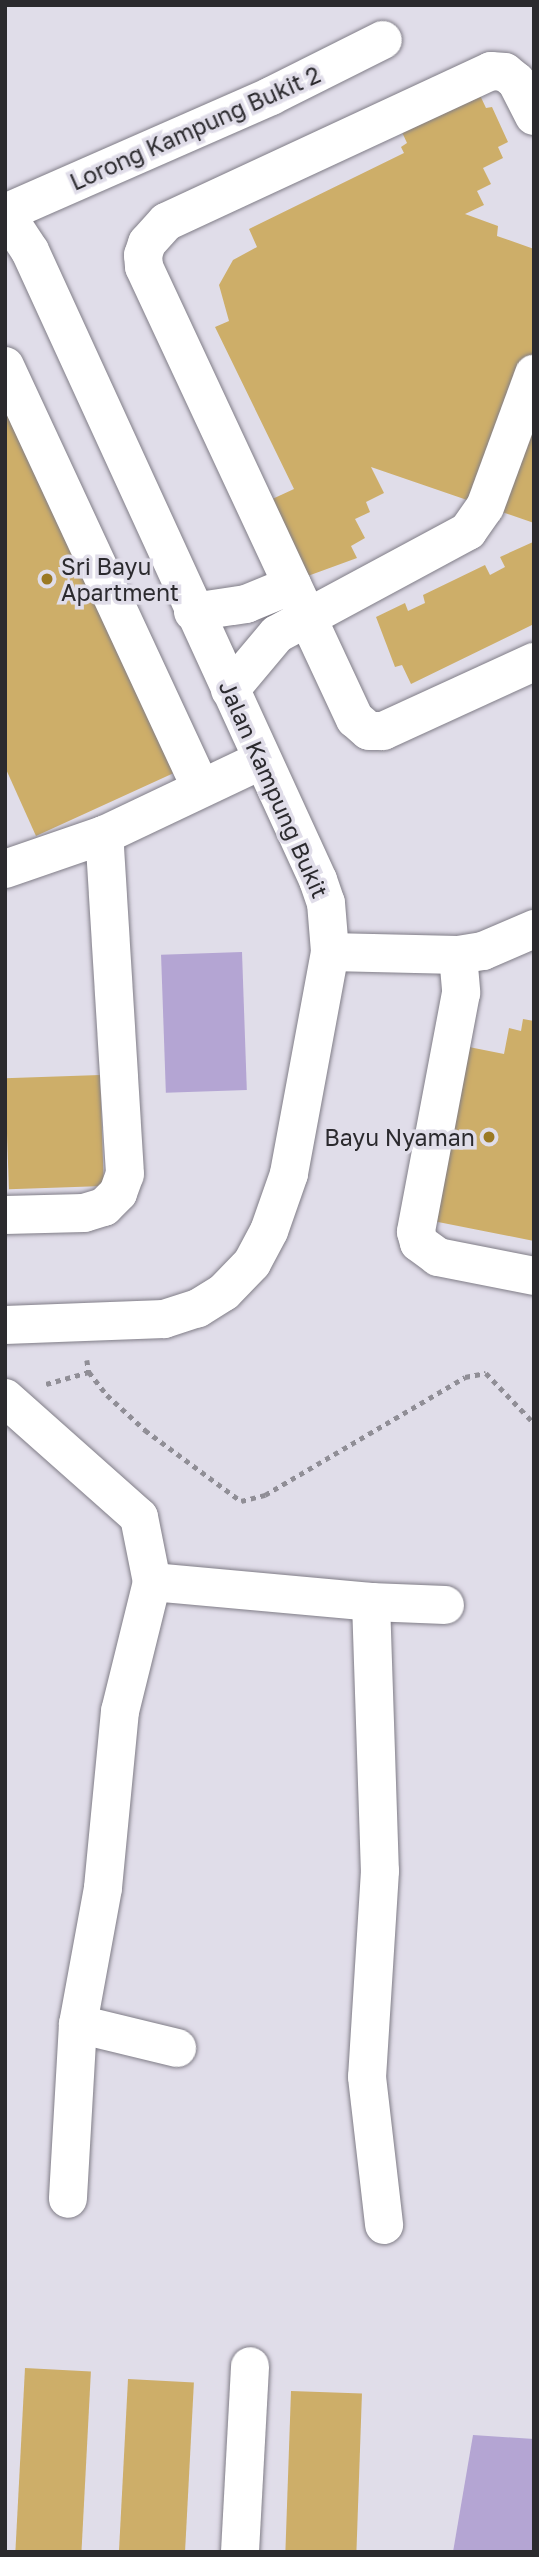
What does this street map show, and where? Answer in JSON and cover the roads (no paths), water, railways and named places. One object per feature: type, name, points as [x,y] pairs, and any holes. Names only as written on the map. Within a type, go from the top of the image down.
[{"type":"street","name":"Lorong Kampung Bukit 2","points":[[5,213],[271,96],[383,40]]},
{"type":"street","points":[[534,116],[516,81],[505,72],[491,71],[166,222],[147,243],[144,267],[355,719],[369,732],[383,731],[534,662]]},
{"type":"street","name":"Jalan Kampung Bukit","points":[[5,213],[30,251],[322,891],[330,952],[289,1174],[269,1231],[252,1263],[224,1292],[198,1308],[164,1319],[5,1325]]},
{"type":"street","points":[[5,366],[201,788]]},
{"type":"street","points":[[193,612],[299,600],[468,531],[485,507],[534,373]]},
{"type":"street","points":[[230,690],[299,600]]},
{"type":"street","points":[[5,869],[104,835],[262,760]]},
{"type":"street","points":[[5,1215],[85,1213],[104,1207],[118,1193],[125,1174],[104,835]]},
{"type":"street","points":[[330,952],[458,955],[483,951],[534,929]]},
{"type":"street","points":[[458,955],[461,993],[416,1232],[419,1243],[438,1257],[534,1276]]},
{"type":"street","points":[[5,1398],[139,1517],[152,1582],[120,1711],[103,1888],[78,2024],[68,2199]]},
{"type":"street","points":[[152,1582],[370,1602],[445,1605]]},
{"type":"street","points":[[370,1602],[380,1871],[367,2077],[384,2225]]},
{"type":"street","points":[[78,2024],[177,2048]]},
{"type":"street","points":[[240,2552],[250,2367]]},
{"type":"place","name":"Sri Bayu Apartment","points":[[47,579]]},
{"type":"place","name":"Bayu Nyaman","points":[[489,1137]]}]
